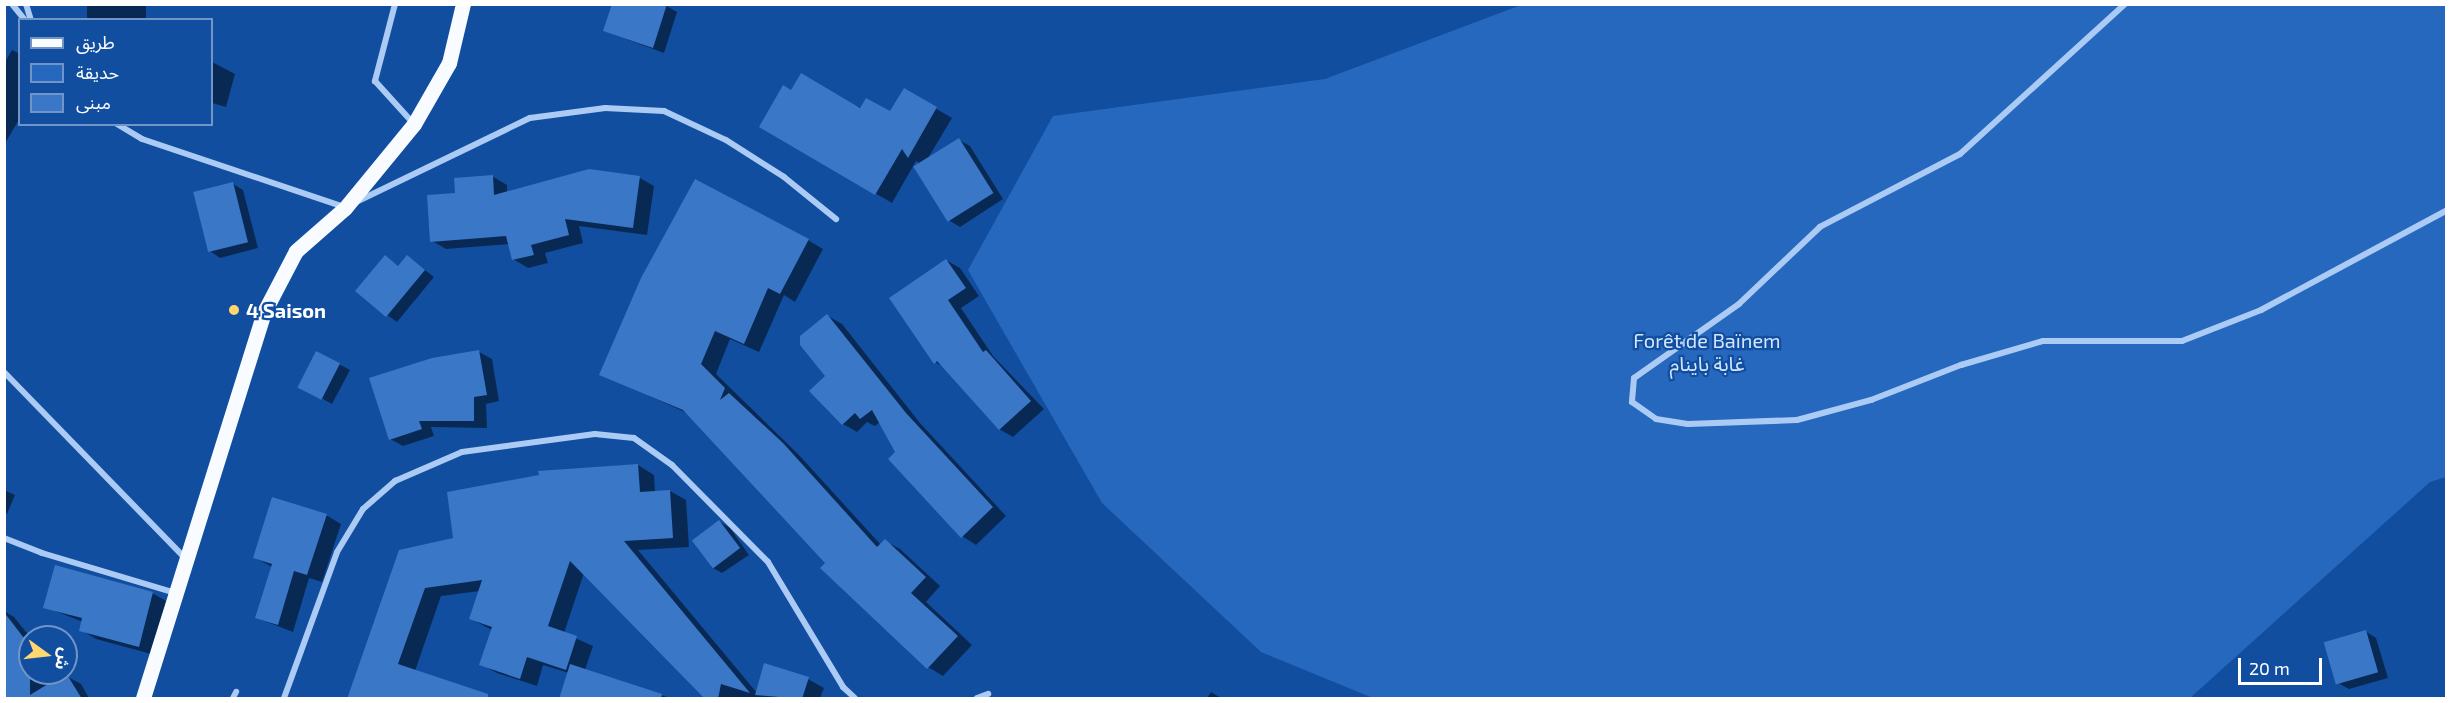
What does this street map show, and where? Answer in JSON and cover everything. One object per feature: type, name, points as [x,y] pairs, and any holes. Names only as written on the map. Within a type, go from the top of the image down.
[{"type":"main road","points":[[143,699],[263,314],[296,251],[345,208],[414,124],[448,63],[463,4]]},
{"type":"street","points":[[12,4],[23,18]]},
{"type":"street","points":[[395,4],[375,81],[414,124]]},
{"type":"street","points":[[2125,4],[1960,154],[1820,227],[1739,304],[1634,378],[1632,402],[1656,419],[1688,424],[1797,420],[1871,400],[1961,365],[2043,341],[2182,341],[2261,310],[2446,211]]},
{"type":"street","points":[[120,126],[142,139],[345,208],[530,118],[605,108],[664,111],[716,135],[784,177],[836,219]]},
{"type":"street","points":[[4,372],[188,560]]},
{"type":"street","points":[[284,699],[337,552],[363,509],[395,480],[462,452],[595,434],[634,438],[672,465],[768,562],[843,687],[855,699]]},
{"type":"street","points":[[4,538],[42,554],[177,593]]},
{"type":"street","points":[[977,699],[988,694]]},
{"type":"green space","name":"Forêt de Baïnem غابة باينام","points":[[1521,5],[2446,5],[2446,477],[2430,482],[2190,698],[1373,698],[1261,652],[1102,503],[968,270],[1053,116],[1325,79]]},
{"type":"building","points":[[612,4],[667,4],[653,48],[603,31]]},
{"type":"building","points":[[801,73],[860,108],[866,98],[890,111],[904,88],[937,107],[908,158],[902,149],[875,195],[759,127],[783,85],[791,90]]},
{"type":"building","points":[[959,138],[993,193],[948,222],[913,167]]},
{"type":"building","points":[[589,169],[640,176],[633,228],[565,219],[569,235],[531,245],[534,255],[512,260],[506,236],[430,242],[427,195],[455,193],[454,178],[493,175],[494,195]]},
{"type":"building","points":[[695,179],[809,239],[780,294],[768,288],[744,344],[715,331],[701,364],[725,388],[720,400],[729,393],[783,443],[877,547],[885,539],[926,577],[911,593],[958,636],[927,669],[820,568],[825,563],[683,410],[599,375],[641,278]]},
{"type":"building","points":[[233,182],[248,242],[208,252],[193,192]]},
{"type":"building","points":[[385,255],[398,266],[407,255],[425,270],[386,317],[355,291]]},
{"type":"building","points":[[946,259],[966,288],[948,300],[983,352],[986,350],[1031,401],[999,430],[937,361],[934,364],[889,298]]},
{"type":"building","points":[[827,314],[906,413],[993,507],[961,538],[888,459],[895,452],[872,410],[860,419],[855,413],[842,425],[809,391],[825,376],[800,345],[800,336]]},
{"type":"building","points":[[479,350],[487,395],[474,397],[474,421],[419,421],[422,429],[389,440],[369,378],[432,358]]},
{"type":"building","points":[[316,351],[340,363],[321,400],[297,388]]},
{"type":"building","points":[[638,464],[640,492],[670,490],[673,538],[624,541],[750,693],[721,684],[718,699],[705,699],[570,561],[548,626],[577,636],[566,670],[527,657],[520,679],[479,665],[492,627],[469,619],[482,580],[425,588],[398,664],[488,694],[488,699],[347,699],[399,550],[453,538],[447,492],[539,475],[538,471]]},
{"type":"building","points":[[272,497],[327,514],[307,575],[294,571],[278,625],[255,618],[272,564],[253,558]]},
{"type":"building","points":[[719,520],[740,548],[713,568],[692,540]]},
{"type":"building","points":[[55,565],[153,592],[139,647],[79,631],[82,618],[43,608]]},
{"type":"building","points":[[4,612],[18,630],[18,685],[30,685],[30,695],[46,685],[73,685],[82,699],[4,699]]},
{"type":"building","points":[[2366,630],[2378,672],[2336,684],[2324,642]]},
{"type":"building","points":[[764,663],[809,677],[802,699],[755,695]]},
{"type":"building","points":[[570,664],[662,694],[661,699],[559,699]]},
{"type":"place","name":"4 Saison","points":[[234,310]]}]
